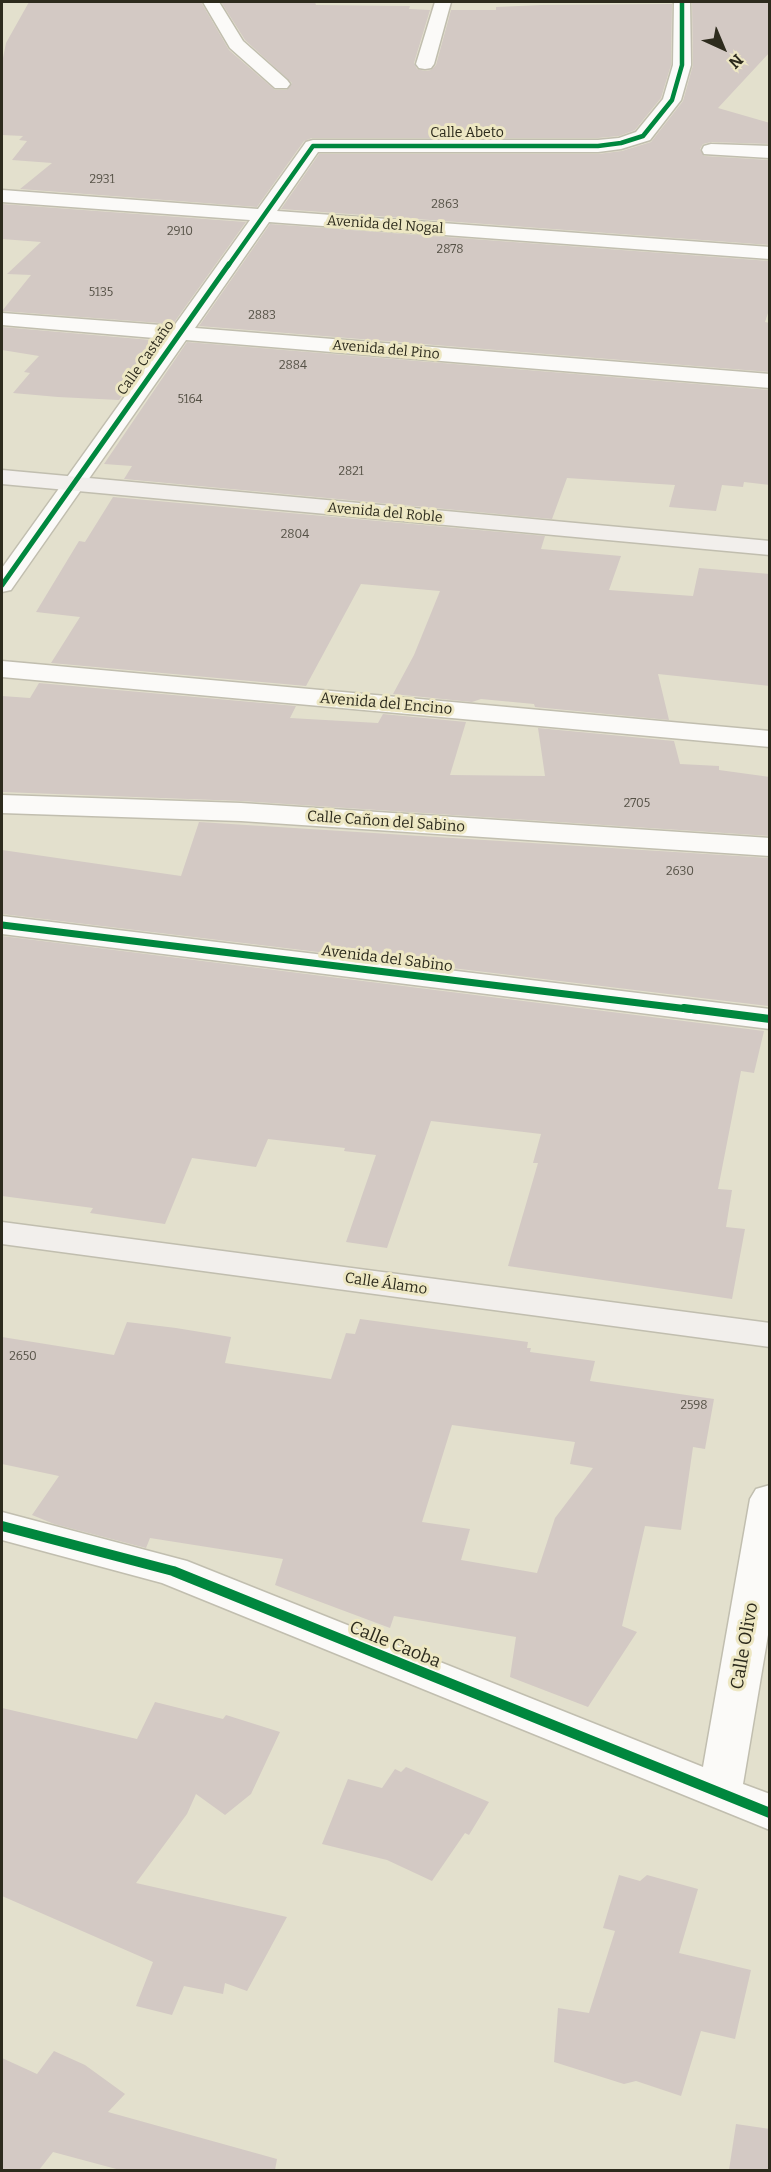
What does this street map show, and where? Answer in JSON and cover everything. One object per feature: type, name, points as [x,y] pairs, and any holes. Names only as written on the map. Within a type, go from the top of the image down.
[{"type":"street","points":[[211,2],[236,44],[281,84]]},
{"type":"street","points":[[425,64],[443,2]]},
{"type":"street","name":"Calle Abeto","points":[[313,146],[598,146],[621,143],[643,136],[672,100],[682,65],[681,2]]},
{"type":"street","name":"Calle Castaño","points":[[2,585],[313,146]]},
{"type":"street","points":[[711,150],[770,152]]},
{"type":"street","name":"Avenida del Nogal","points":[[2,196],[770,253]]},
{"type":"street","name":"Avenida del Pino","points":[[2,319],[770,381]]},
{"type":"street","name":"Avenida del Roble","points":[[2,477],[770,548]]},
{"type":"street","name":"Avenida del Encino","points":[[2,669],[770,739]]},
{"type":"street","name":"Calle Cañon del Sabino","points":[[2,804],[241,812],[770,847]]},
{"type":"street","name":"Avenida del Sabino","points":[[2,925],[770,1020]]},
{"type":"street","name":"Calle Álamo","points":[[2,1233],[770,1335]]},
{"type":"street","name":"Calle Olivo","points":[[720,1793],[770,1499]]},
{"type":"street","name":"Calle Caoba","points":[[2,1526],[173,1571],[770,1813]]},
{"type":"building","points":[[29,2],[201,2],[229,50],[275,90],[287,90],[292,83],[245,40],[221,2],[315,2],[316,5],[410,6],[409,9],[430,10],[414,63],[417,69],[425,71],[431,70],[436,65],[451,10],[496,10],[496,7],[541,5],[672,4],[671,65],[661,98],[635,130],[619,136],[598,138],[312,138],[304,141],[257,207],[20,189],[52,163],[12,160],[27,141],[19,140],[23,136],[2,135],[2,63],[6,43]]},
{"type":"building","points":[[692,2],[770,2],[770,52],[718,108],[770,123],[770,144],[711,142],[703,144],[700,149],[704,156],[770,160],[770,245],[281,209],[319,154],[598,154],[622,151],[651,142],[683,101],[693,65]]},
{"type":"building","points":[[2,204],[246,222],[173,324],[2,311],[31,275],[7,274],[41,242],[2,239]]},
{"type":"building","points":[[270,224],[770,261],[770,307],[765,322],[770,323],[770,372],[199,326]]},
{"type":"building","points":[[2,327],[162,341],[119,400],[58,397],[13,393],[30,373],[24,372],[39,356],[2,350]]},
{"type":"building","points":[[187,342],[770,390],[770,485],[744,482],[743,487],[722,485],[716,511],[669,507],[675,485],[567,478],[552,519],[124,479],[132,466],[104,464]]},
{"type":"building","points":[[113,497],[545,536],[541,549],[621,556],[609,590],[693,596],[699,568],[770,574],[770,686],[658,674],[669,720],[535,707],[534,704],[481,699],[472,702],[393,694],[414,655],[440,591],[361,584],[306,686],[51,663],[80,617],[36,612],[79,541],[85,542]]},
{"type":"building","points":[[39,683],[296,706],[290,718],[378,723],[383,714],[466,722],[450,775],[545,776],[538,728],[674,741],[680,764],[719,766],[719,770],[770,777],[770,836],[241,801],[2,792],[2,696],[30,698]]},
{"type":"building","points":[[199,822],[770,858],[768,1006],[2,914],[2,850],[181,876]]},
{"type":"building","points":[[2,936],[764,1031],[754,1073],[741,1071],[718,1189],[732,1190],[726,1227],[745,1229],[732,1299],[508,1266],[538,1163],[533,1163],[541,1134],[431,1121],[387,1248],[346,1242],[376,1155],[344,1151],[345,1148],[268,1139],[256,1167],[192,1158],[165,1224],[90,1213],[93,1208],[2,1196]]},
{"type":"building","points":[[360,1319],[528,1342],[527,1348],[531,1348],[530,1352],[595,1361],[590,1381],[714,1399],[705,1449],[693,1447],[681,1530],[645,1526],[622,1626],[637,1632],[588,1707],[510,1677],[516,1637],[394,1616],[390,1628],[275,1585],[283,1559],[150,1538],[146,1548],[54,1524],[32,1515],[59,1476],[2,1464],[2,1337],[114,1355],[127,1322],[176,1328],[231,1337],[225,1363],[331,1379],[346,1333],[355,1334]],"holes":[[[452,1425],[575,1442],[570,1464],[593,1468],[555,1518],[537,1573],[461,1560],[470,1529],[422,1522]]]},
{"type":"building","points":[[155,1702],[223,1719],[226,1715],[280,1732],[251,1794],[225,1815],[196,1794],[187,1814],[136,1883],[287,1917],[247,1991],[225,1983],[223,1994],[184,1986],[172,2015],[136,2006],[153,1962],[2,1896],[2,1708],[137,1739]]},
{"type":"building","points":[[406,1767],[489,1802],[469,1835],[465,1833],[432,1881],[387,1860],[322,1844],[348,1779],[382,1788],[395,1769],[401,1772]]},
{"type":"building","points":[[619,1875],[640,1881],[647,1875],[698,1889],[679,1953],[751,1970],[735,2039],[701,2031],[681,2096],[636,2081],[624,2084],[554,2062],[558,2008],[589,2013],[615,1931],[603,1928]]},
{"type":"building","points":[[54,2051],[85,2065],[125,2094],[108,2112],[277,2159],[275,2170],[120,2170],[53,2152],[39,2170],[2,2170],[2,2058],[37,2074]]},
{"type":"building","points":[[736,2124],[770,2129],[770,2170],[729,2170]]},
{"type":"cycle path","points":[[2,585],[313,146],[598,146],[621,143],[643,136],[672,100],[682,65],[682,2]]},
{"type":"cycle path","points":[[2,925],[770,1019]]},
{"type":"cycle path","points":[[2,1526],[173,1571],[770,1813]]}]
